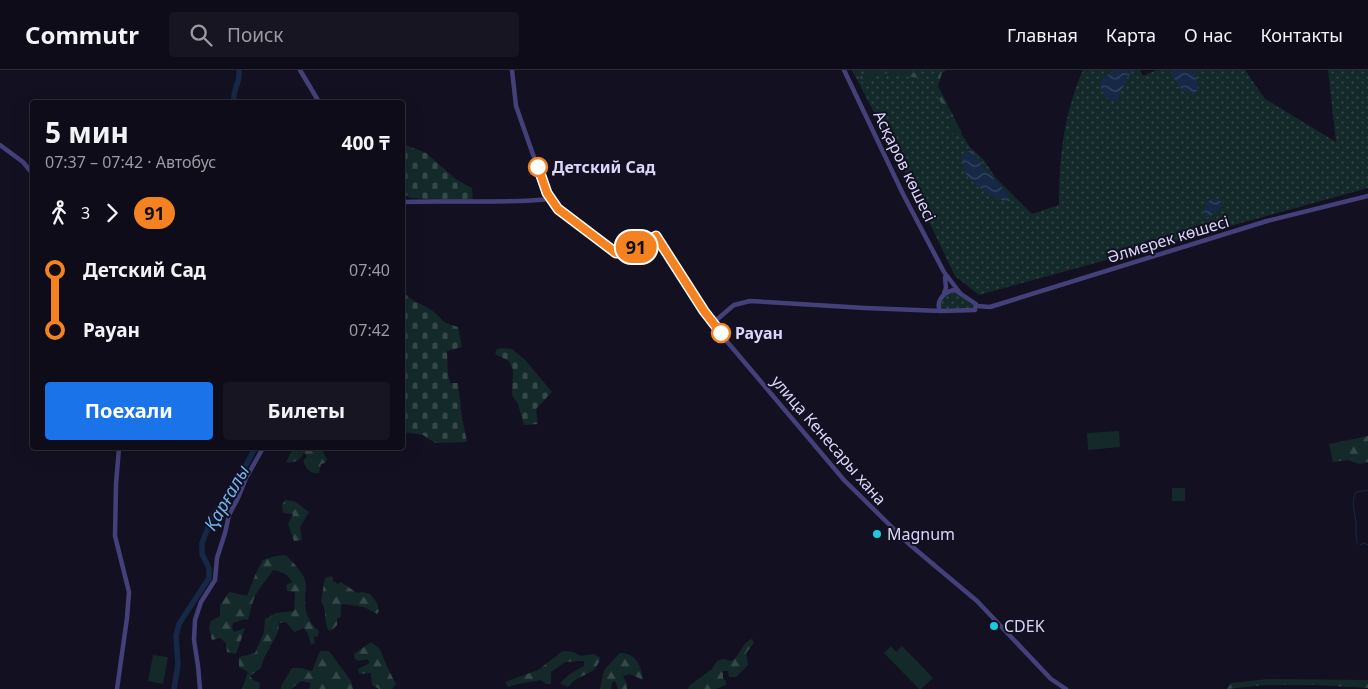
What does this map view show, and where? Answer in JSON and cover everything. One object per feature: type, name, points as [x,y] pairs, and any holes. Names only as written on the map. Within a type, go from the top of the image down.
[{"type":"street","points":[[300,70],[318,100]]},
{"type":"street","points":[[512,70],[516,106],[550,199],[558,209],[616,253],[625,253],[656,236],[704,311],[714,322],[734,305],[750,301],[941,311]]},
{"type":"street","name":"Асқаров көшесі","points":[[844,70],[903,194],[944,272],[960,293],[977,306]]},
{"type":"street","points":[[0,145],[23,162],[30,171]]},
{"type":"street","name":"Әлмерек көшесі","points":[[941,311],[974,311],[977,306],[990,308],[1267,222],[1368,196]]},
{"type":"street","points":[[405,202],[441,200],[477,203],[550,199]]},
{"type":"street","points":[[941,311],[938,305],[946,288],[944,272]]},
{"type":"street","points":[[925,310],[936,305],[948,290],[955,290],[960,293]]},
{"type":"street","name":"улица Кенесары хана","points":[[714,322],[724,338],[844,480],[909,544],[977,601],[1051,679],[1066,689]]},
{"type":"street","points":[[117,689],[129,596],[128,584],[115,536],[119,450]]},
{"type":"street","points":[[200,689],[194,640],[195,620],[202,602],[215,580],[217,558],[225,533],[228,515],[262,450]]},
{"type":"green space","points":[[852,70],[945,70],[939,73],[937,87],[953,121],[969,146],[984,160],[995,177],[1032,214],[1059,205],[1060,170],[1067,119],[1083,70],[1140,70],[1143,76],[1157,70],[1245,70],[1265,99],[1336,142],[1328,70],[1368,70],[1368,188],[979,295],[955,276],[906,174]]},
{"type":"green space","points":[[871,70],[906,70],[924,75],[925,78],[898,76],[888,73],[875,75],[865,86],[860,77]]},
{"type":"green space","points":[[938,70],[947,70],[942,73],[938,86],[962,133],[951,133],[950,117],[936,94],[933,82]]},
{"type":"green space","points":[[405,145],[426,153],[457,180],[472,188],[473,201],[410,198],[405,194]]},
{"type":"green space","points":[[955,292],[974,305],[973,309],[942,309],[940,305],[945,295]]},
{"type":"green space","points":[[405,294],[431,310],[445,322],[458,327],[462,347],[447,351],[448,374],[450,383],[458,383],[467,442],[435,443],[423,435],[405,432]]},
{"type":"green space","points":[[497,349],[512,349],[526,361],[552,392],[536,409],[538,424],[524,425],[518,404],[512,395],[513,370],[509,361],[495,354]]},
{"type":"green space","points":[[1119,431],[1120,447],[1088,450],[1087,433]]},
{"type":"green space","points":[[1368,436],[1368,462],[1359,464],[1348,460],[1333,462],[1329,444]]},
{"type":"green space","points":[[292,450],[322,450],[327,459],[325,463],[321,464],[319,473],[313,473],[307,469],[303,461],[307,456],[304,453],[296,461],[286,462]]},
{"type":"green space","points":[[1172,488],[1185,488],[1185,501],[1172,501]]},
{"type":"green space","points":[[285,500],[294,501],[309,512],[300,527],[302,540],[294,541],[288,524],[293,514],[283,513],[282,505]]},
{"type":"green space","points":[[286,555],[298,568],[305,580],[306,609],[310,621],[319,631],[318,636],[314,637],[315,643],[311,645],[304,628],[294,632],[286,622],[279,623],[278,632],[264,658],[261,668],[250,676],[253,680],[260,683],[259,689],[242,689],[248,672],[239,667],[239,657],[255,653],[264,632],[265,619],[276,613],[294,611],[295,592],[287,591],[286,585],[292,582],[284,573],[273,570],[252,603],[248,620],[244,619],[233,623],[232,628],[234,632],[245,628],[236,654],[227,652],[226,643],[220,638],[212,640],[209,627],[211,621],[220,616],[220,605],[229,592],[247,596],[263,560]]},
{"type":"green space","points":[[332,576],[333,581],[338,584],[341,582],[357,593],[370,594],[377,603],[379,611],[377,614],[364,607],[343,604],[341,605],[341,616],[337,619],[337,625],[329,631],[321,601],[325,578]]},
{"type":"green space","points":[[752,639],[754,643],[746,653],[748,665],[736,677],[729,677],[728,671],[723,671],[726,685],[716,689],[688,689],[689,686],[712,669],[717,661],[723,659],[731,661],[734,659],[745,643]]},
{"type":"green space","points":[[371,642],[380,649],[396,684],[392,689],[379,689],[372,685],[371,673],[359,674],[358,669],[370,663],[367,659],[358,661],[355,659],[354,654]]},
{"type":"green space","points":[[891,646],[896,652],[902,646],[933,678],[919,689],[884,653]]},
{"type":"green space","points":[[320,651],[329,651],[351,681],[353,689],[309,689],[311,683],[301,681],[291,689],[281,689],[292,668],[312,671]]},
{"type":"green space","points":[[563,651],[573,652],[581,656],[594,654],[600,658],[599,663],[594,669],[567,687],[560,683],[570,674],[584,666],[584,661],[565,662],[551,672],[551,684],[546,684],[541,680],[508,687],[505,682],[538,670]]},
{"type":"green space","points":[[620,653],[630,655],[637,661],[643,680],[630,674],[623,676],[627,689],[618,689],[615,681],[612,683],[611,689],[600,689],[604,670]]},
{"type":"green space","points":[[153,655],[168,657],[163,684],[148,681]]},
{"type":"green space","points":[[1268,679],[1368,680],[1368,688],[1317,685],[1265,685],[1227,689],[1231,683]]},
{"type":"water","points":[[1117,70],[1133,70],[1127,78],[1117,102],[1105,97],[1100,86],[1103,77]]},
{"type":"water","points":[[1173,70],[1195,71],[1198,89],[1195,93],[1183,92],[1171,74]]},
{"type":"water","points":[[967,151],[975,154],[985,170],[1008,194],[1010,201],[993,196],[967,176],[962,156]]},
{"type":"water","points":[[1214,199],[1223,202],[1222,207],[1205,218],[1206,202]]},
{"type":"waterway","name":"Қарғалы","points":[[234,100],[239,70]]},
{"type":"waterway","name":"Қарғалы","points":[[174,689],[178,664],[176,636],[179,624],[209,578],[209,568],[202,554],[202,543],[213,515],[237,482],[254,450]]},
{"type":"waterway","points":[[1357,543],[1353,504],[1354,496],[1356,492],[1368,490]]},
{"type":"waterway","points":[[1360,545],[1364,543],[1368,545]]},
{"type":"bus line","name":"91","points":[[538,167],[547,193],[558,209],[616,253],[625,253],[655,236],[659,238],[704,311],[721,333]]},
{"type":"place","name":"Детский Сад","points":[[538,167]]},
{"type":"place","name":"Рауан","points":[[721,333]]},
{"type":"place","name":"Magnum","points":[[877,534]]},
{"type":"place","name":"CDEK","points":[[994,626]]}]
